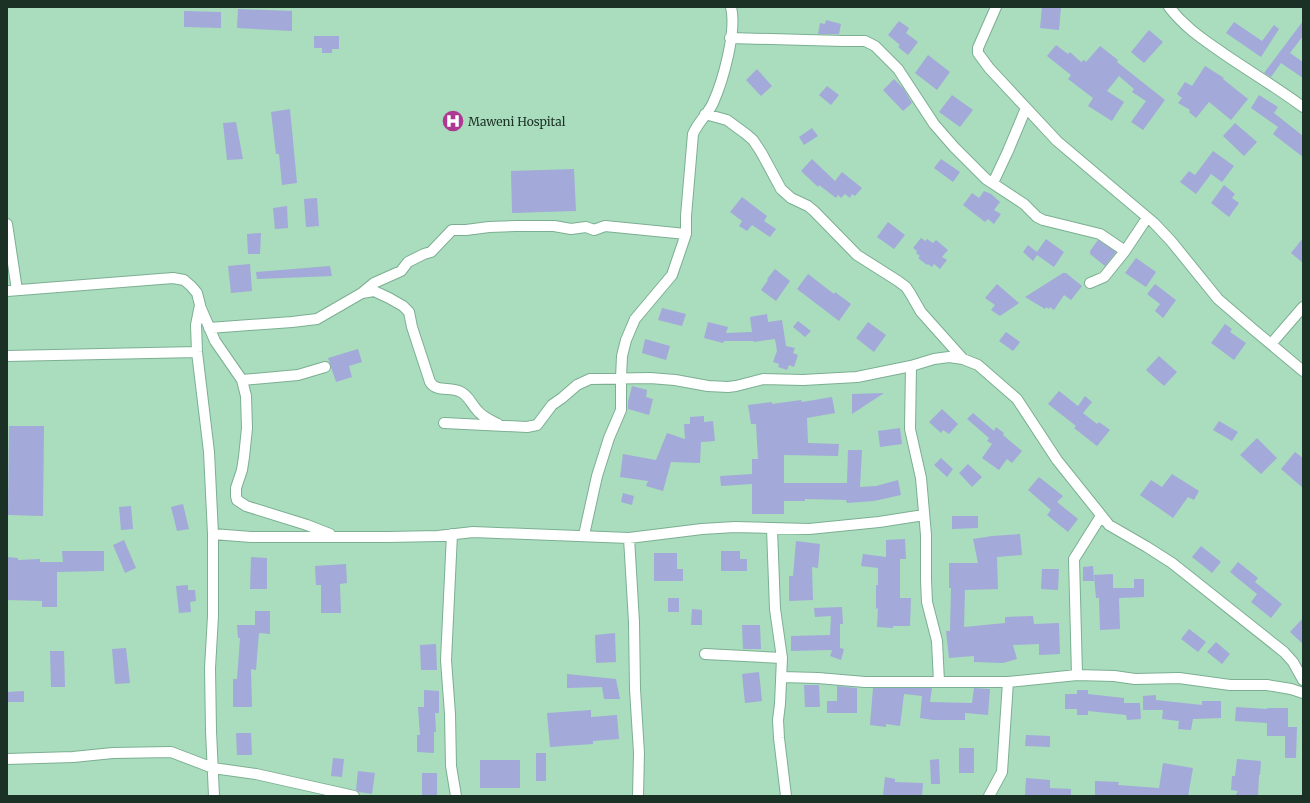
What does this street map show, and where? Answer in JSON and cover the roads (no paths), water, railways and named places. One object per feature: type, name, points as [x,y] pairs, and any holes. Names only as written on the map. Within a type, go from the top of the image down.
[{"type":"street","points":[[584,535],[597,476],[609,438],[622,410],[622,356],[626,340],[635,319],[672,275],[686,234],[686,216],[693,134],[698,123],[712,104],[723,76],[733,25],[731,7]]},
{"type":"street","points":[[996,7],[978,53],[989,68],[1057,141],[1172,241],[1218,299],[1303,371]]},
{"type":"street","points":[[1169,7],[1179,20],[1189,29],[1303,107]]},
{"type":"street","points":[[730,38],[844,41],[862,40],[869,42],[898,69],[934,124],[954,147],[986,178],[1024,204],[1043,220],[1100,234],[1125,251]]},
{"type":"street","points":[[993,183],[1008,152],[1026,108]]},
{"type":"street","points":[[705,114],[727,120],[753,140],[781,189],[791,198],[808,206],[814,211],[857,255],[902,284],[910,293],[921,312],[963,359]]},
{"type":"street","points":[[1090,283],[1104,276],[1125,251],[1147,218]]},
{"type":"street","points":[[7,224],[18,290]]},
{"type":"street","points":[[209,328],[317,319],[362,293],[374,282],[401,270],[408,262],[431,252],[452,230],[455,229],[466,230],[489,227],[541,226],[571,229],[586,227],[594,230],[605,226],[686,234]]},
{"type":"street","points":[[7,292],[173,278],[184,280],[197,293],[209,328],[226,358],[242,380],[246,396],[247,428],[242,470],[236,488],[237,500],[246,506],[307,525],[336,537]]},
{"type":"street","points":[[362,293],[374,291],[403,306],[409,312],[412,327],[430,382],[433,386],[436,388],[457,390],[464,393],[482,416],[500,425]]},
{"type":"street","points":[[200,305],[196,325],[197,352],[209,452],[213,534],[213,616],[210,668],[214,796]]},
{"type":"street","points":[[1271,344],[1303,307]]},
{"type":"street","points":[[7,356],[197,352]]},
{"type":"street","points":[[444,423],[527,427],[537,425],[552,405],[580,383],[590,379],[636,378],[675,380],[708,386],[728,387],[763,379],[803,380],[857,377],[941,358],[963,359],[978,365],[1017,400],[1051,452],[1101,516],[1110,525],[1172,564],[1284,652],[1293,662],[1303,680]]},
{"type":"street","points":[[911,366],[910,429],[921,478],[926,535],[927,602],[937,641],[939,682]]},
{"type":"street","points":[[242,380],[298,375],[325,367]]},
{"type":"street","points":[[213,534],[251,537],[336,537],[438,536],[474,532],[528,535],[584,535],[629,538],[702,529],[735,527],[809,529],[879,522],[924,514]]},
{"type":"street","points":[[1077,675],[1074,559],[1101,516]]},
{"type":"street","points":[[772,529],[775,609],[782,658],[782,677],[778,720],[786,796]]},
{"type":"street","points":[[452,534],[446,660],[450,714],[451,766],[456,796]]},
{"type":"street","points":[[629,538],[639,754],[638,796]]},
{"type":"street","points":[[705,654],[782,658]]},
{"type":"street","points":[[782,677],[865,682],[1008,682],[1077,675],[1114,676],[1135,679],[1178,678],[1230,685],[1267,685],[1290,688],[1303,693]]},
{"type":"street","points":[[989,796],[1002,772],[1008,682]]},
{"type":"street","points":[[7,759],[73,757],[113,753],[171,752],[213,768],[256,774],[354,796]]},
{"type":"place","name":"Maweni Hospital","points":[[453,121]]}]
